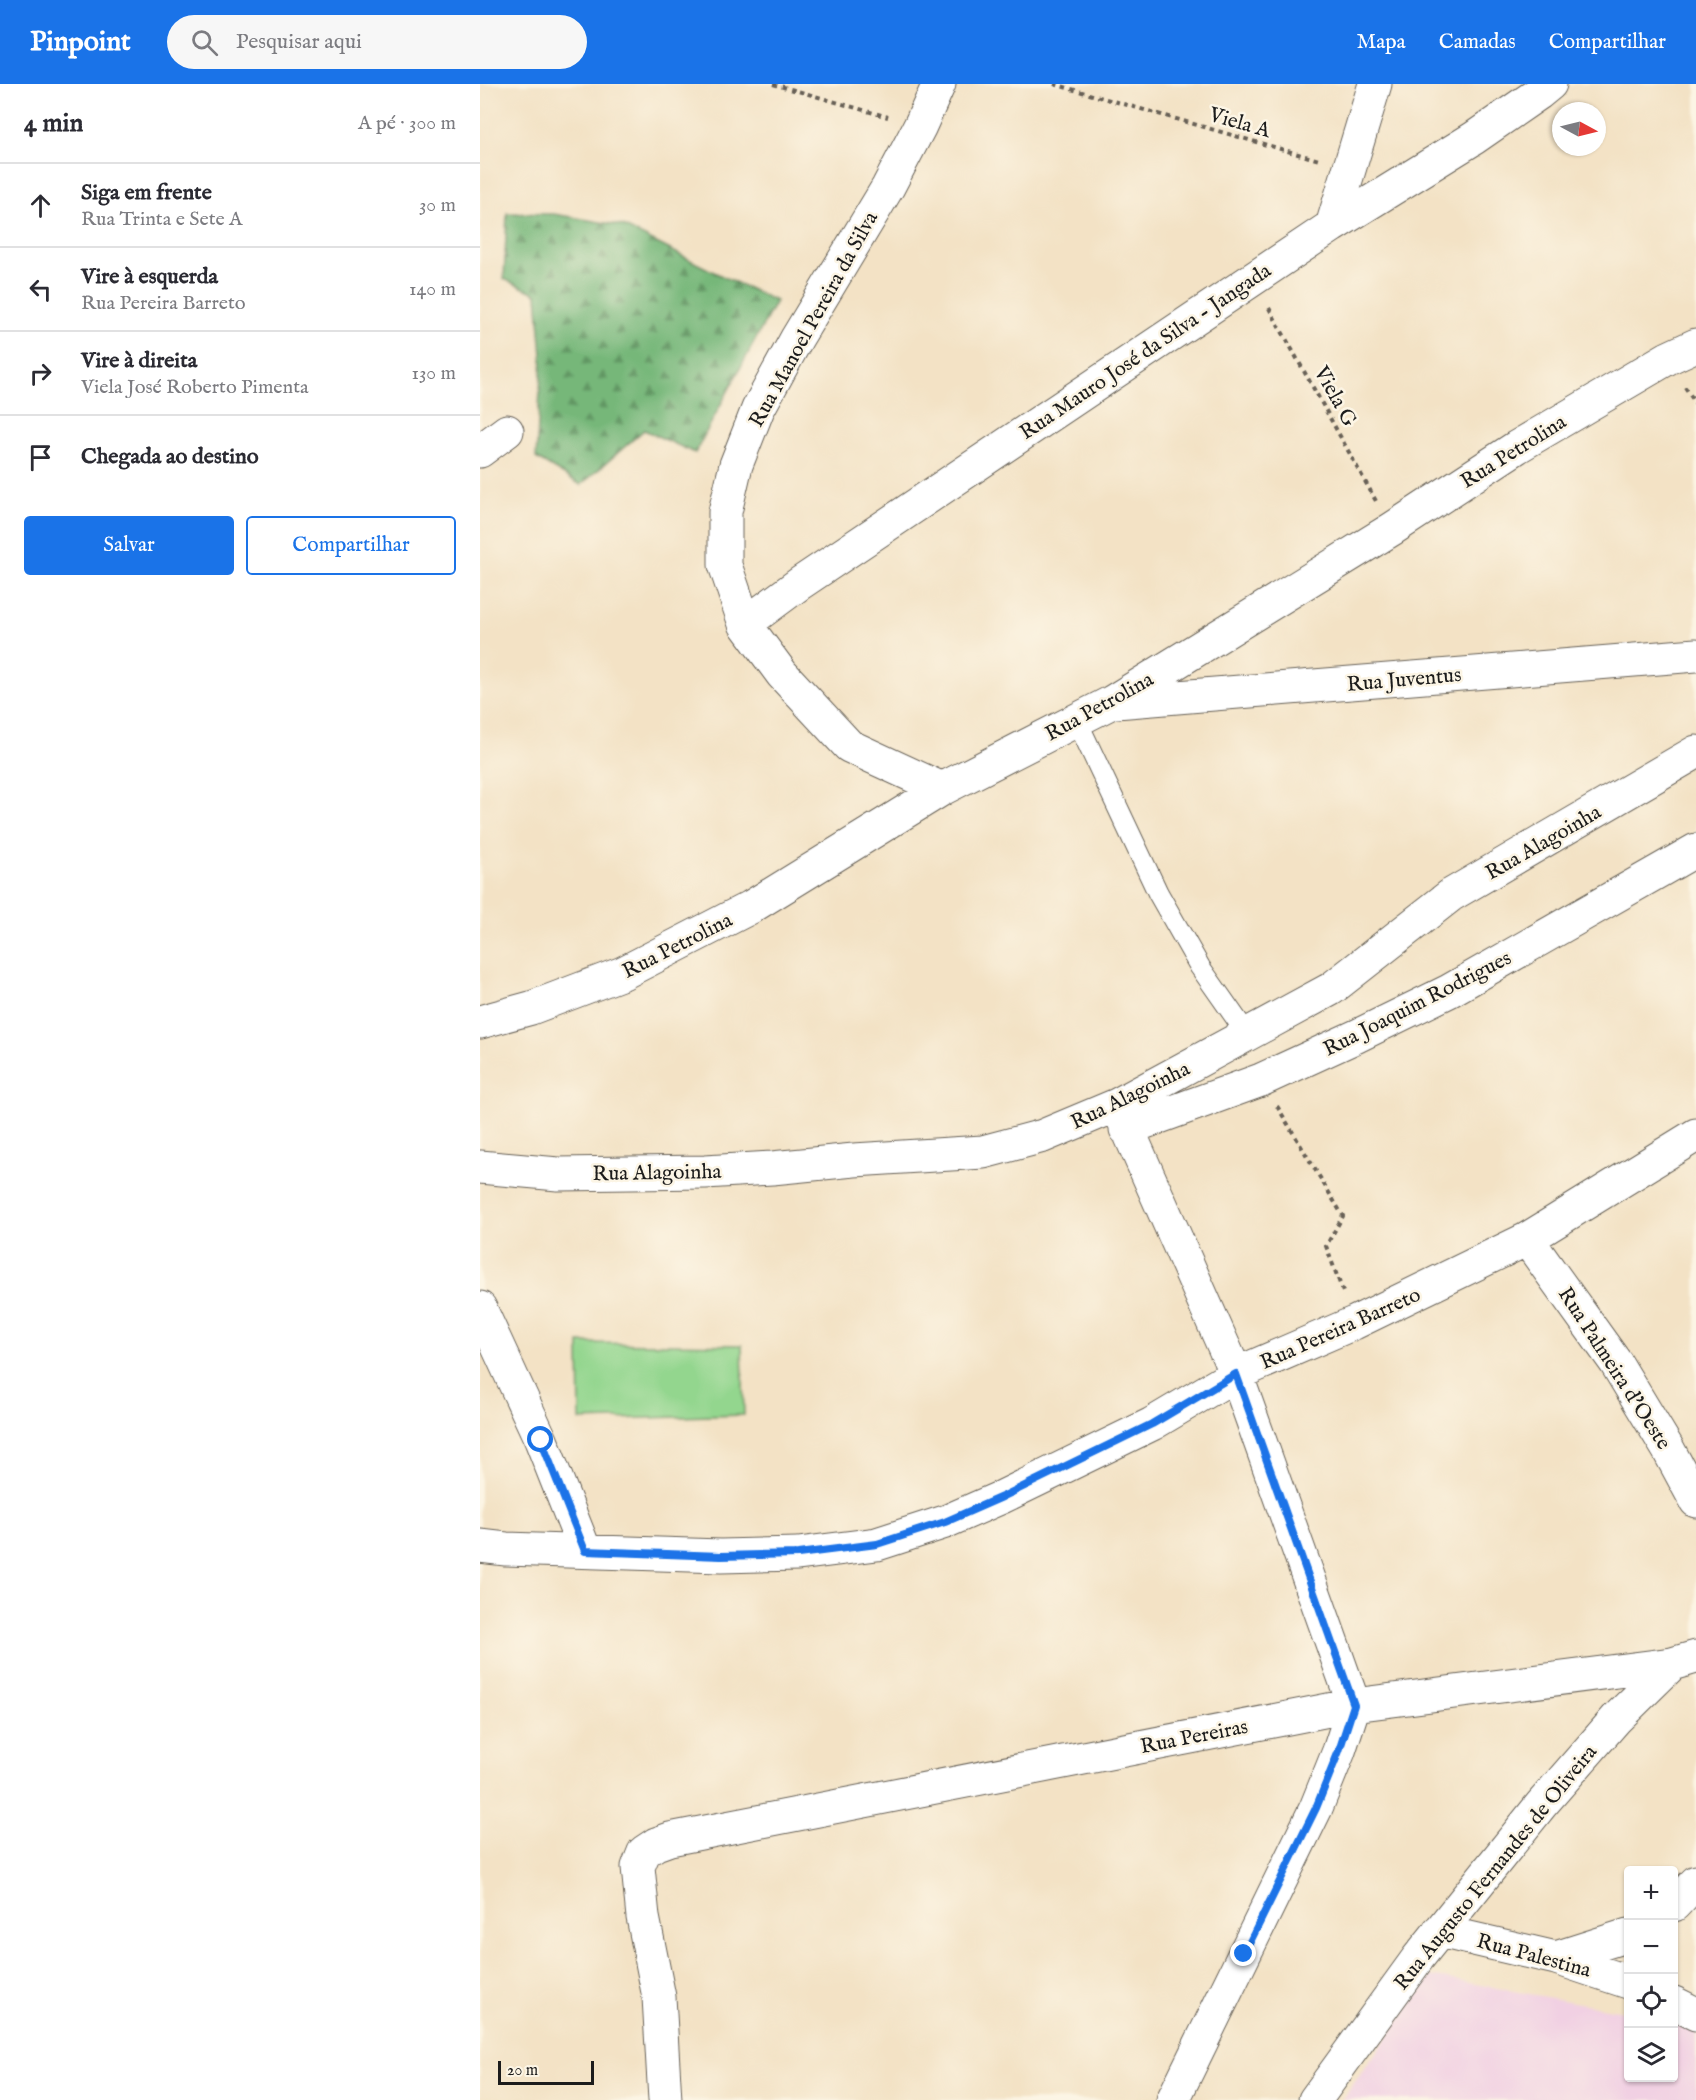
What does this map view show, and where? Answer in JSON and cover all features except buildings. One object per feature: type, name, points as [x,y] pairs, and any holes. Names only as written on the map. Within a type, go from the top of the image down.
[{"type":"street","name":"Rua Manoel Pereira da Silva","points":[[939,84],[888,187],[797,338],[758,409],[736,465],[725,512],[725,565],[745,624],[782,674],[849,746],[942,789]]},
{"type":"street","points":[[1332,226],[1375,84]]},
{"type":"street","name":"Rua Mauro José da Silva - Jangada","points":[[745,624],[798,584],[1253,278],[1474,138],[1550,84]]},
{"type":"street","name":"Rua Petrolina","points":[[480,1021],[531,1008],[623,973],[751,907],[942,789],[1112,702],[1392,529],[1516,447],[1659,363],[1696,345]]},
{"type":"street","points":[[480,451],[507,431]]},
{"type":"street","name":"Rua Juventus","points":[[1112,702],[1696,655]]},
{"type":"street","name":"Rua Alagoinha","points":[[480,1167],[558,1174],[705,1172],[983,1152],[1121,1117],[1247,1035],[1331,989],[1451,895],[1696,752]]},
{"type":"street","name":"Rua Joaquim Rodrigues","points":[[1121,1117],[1261,1080],[1357,1036],[1449,990],[1696,850]]},
{"type":"street","points":[[1331,989],[1357,1036]]},
{"type":"street","points":[[1121,1117],[1236,1374],[1354,1705],[1339,1751],[1316,1808],[1173,2100]]},
{"type":"street","name":"Rua Pereira Barreto","points":[[480,1546],[506,1549],[721,1556],[798,1554],[877,1544],[945,1522],[1152,1424],[1236,1374],[1354,1323],[1527,1239],[1696,1135]]},
{"type":"street","name":"Rua Palmeira d'Oeste","points":[[1527,1239],[1616,1363],[1668,1449],[1696,1501]]},
{"type":"street","points":[[480,1308],[541,1440],[585,1551]]},
{"type":"street","name":"Rua Pereiras","points":[[665,2100],[659,1997],[643,1917],[638,1866],[644,1852],[656,1844],[670,1839],[1354,1705],[1684,1660]]},
{"type":"street","name":"Rua Augusto Fernandes de Oliveira","points":[[1315,2100],[1439,1931],[1541,1805],[1608,1727],[1684,1660]]},
{"type":"street","points":[[1678,1901],[1696,1882]]},
{"type":"street","name":"Rua Palestina","points":[[1439,1931],[1556,1958],[1624,1980]]},
{"type":"street","points":[[1556,1958],[1624,1937]]},
{"type":"street","points":[[1678,2005],[1696,2014]]},
{"type":"lane","points":[[1077,721],[1158,893],[1200,967],[1247,1035]]},
{"type":"path","points":[[773,84],[920,126]]},
{"type":"path","name":"Viela A","points":[[1054,84],[1349,168]]},
{"type":"path","name":"Viela G","points":[[1253,278],[1392,529]]},
{"type":"path","points":[[1261,1080],[1343,1216],[1326,1246],[1354,1323]]},
{"type":"shaded area","points":[[1431,1976],[1624,2011],[1624,2082],[1678,2082],[1678,2021],[1696,2024],[1696,2100],[1342,2100]]},
{"type":"green space","points":[[507,213],[554,214],[623,226],[776,301],[695,453],[644,430],[581,485],[536,458],[542,356],[537,294],[504,279]]},
{"type":"green space","points":[[579,1343],[742,1345],[744,1415],[580,1420]]},
{"type":"route","points":[[541,1440],[585,1551],[721,1556],[798,1554],[877,1544],[945,1522],[1152,1424],[1236,1374],[1354,1705],[1339,1751],[1316,1808],[1244,1954]]}]
